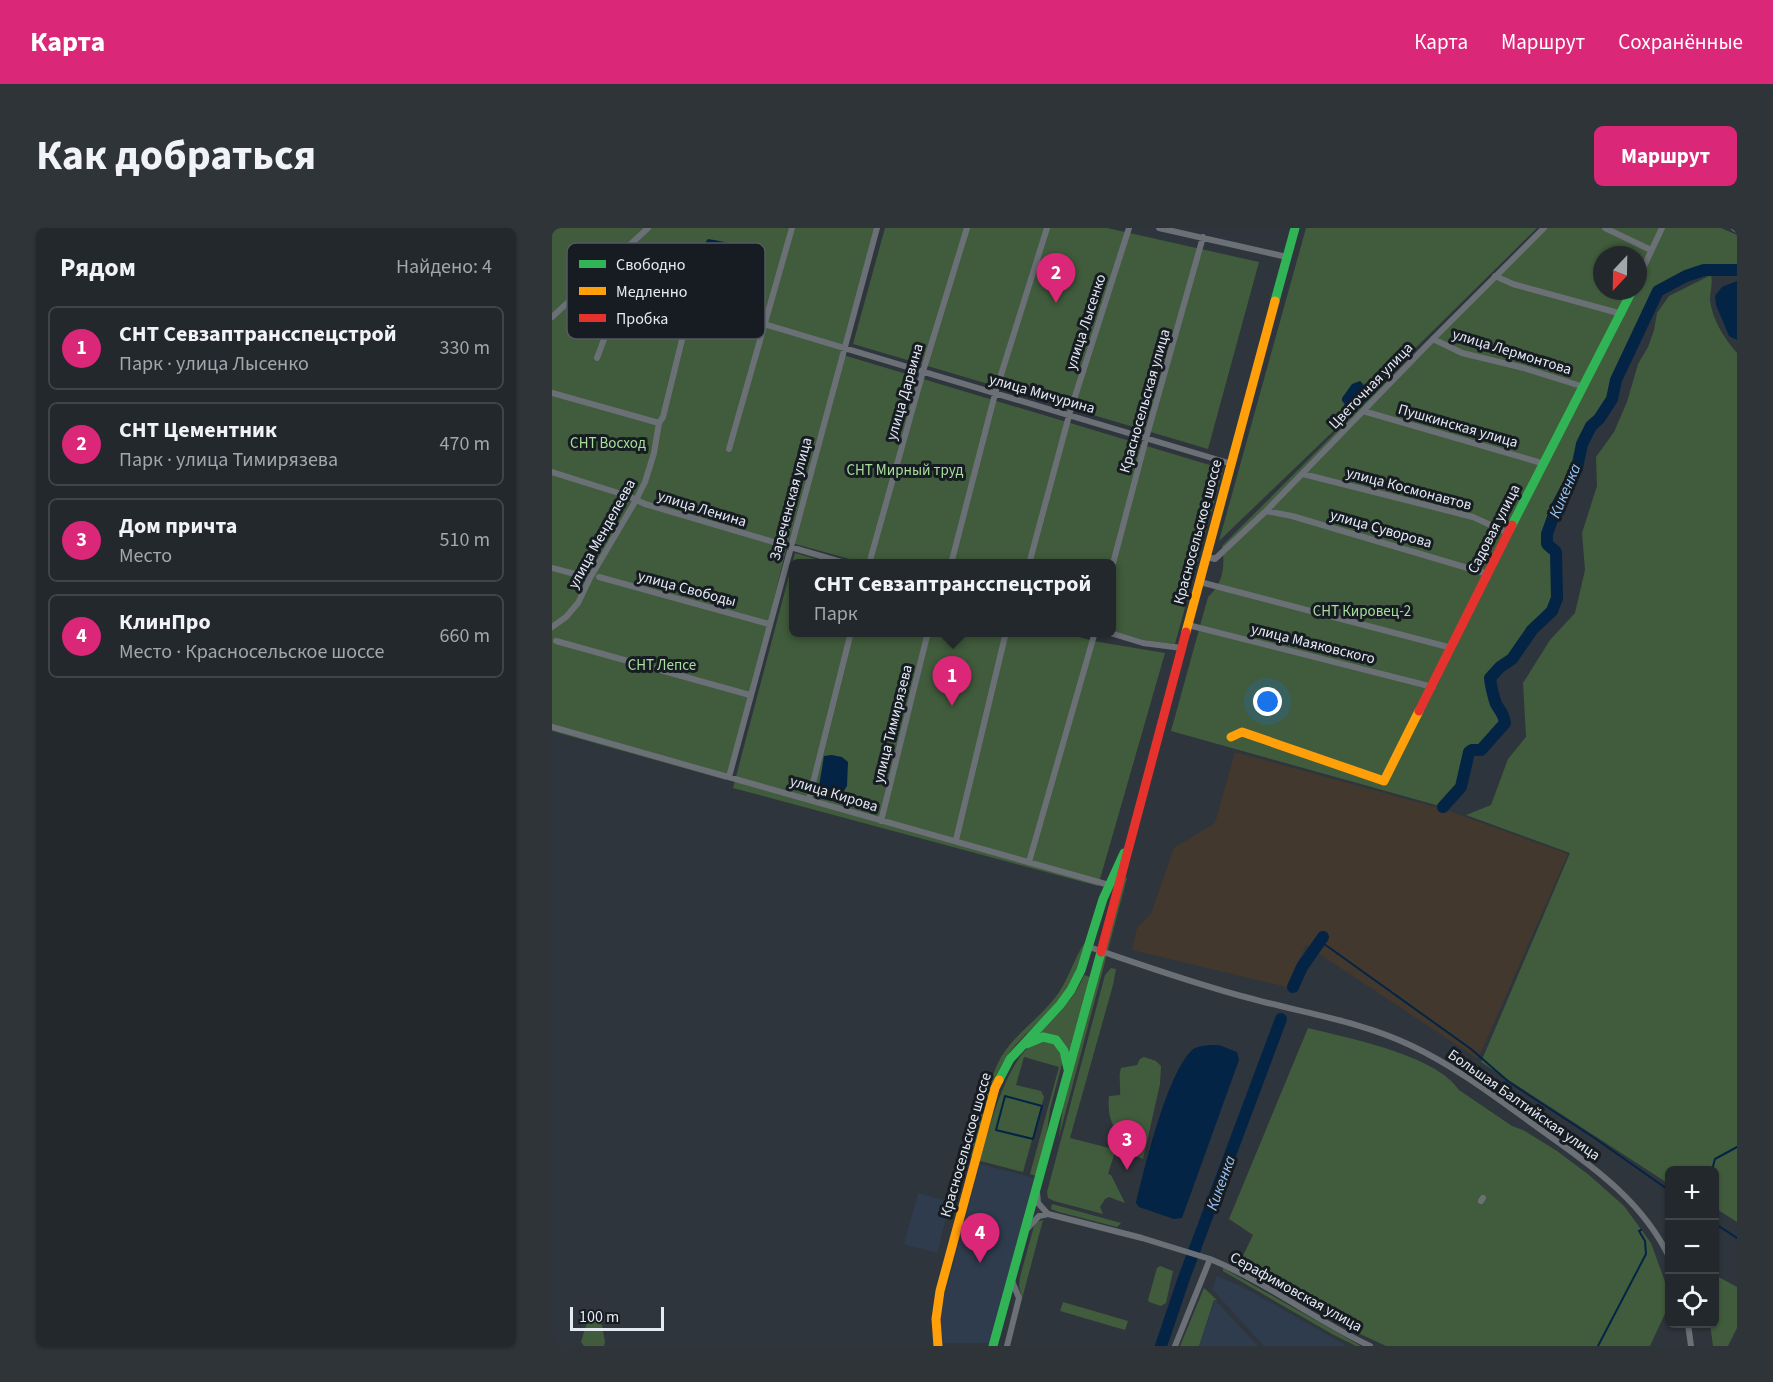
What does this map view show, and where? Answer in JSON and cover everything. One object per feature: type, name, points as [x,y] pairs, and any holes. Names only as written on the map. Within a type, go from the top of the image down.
[{"type":"main road","name":"Красносельское шоссе","points":[[993,1346],[1102,951],[1188,625],[1200,582],[1211,558],[1232,464],[1295,228]]},
{"type":"main road","name":"Садовая улица","points":[[1231,737],[1242,732],[1384,781],[1628,300]]},
{"type":"main road","name":"Красносельское шоссе","points":[[938,1346],[936,1319],[942,1283],[995,1088],[1017,1050],[1066,997],[1077,980],[1109,885],[1129,843]]},
{"type":"main road","points":[[1017,1050],[1042,1036],[1052,1038],[1063,1048],[1068,1074]]},
{"type":"street","points":[[632,243],[648,228]]},
{"type":"street","points":[[765,324],[792,228]]},
{"type":"street","name":"Зареченская улица","points":[[729,777],[878,228]]},
{"type":"street","name":"улица Дарвина","points":[[870,559],[923,371],[967,228]]},
{"type":"street","points":[[952,559],[995,394],[1047,228]]},
{"type":"street","name":"улица Лысенко","points":[[1030,559],[1069,414],[1129,228]]},
{"type":"street","points":[[1159,228],[1287,257]]},
{"type":"street","name":"Цветочная улица","points":[[1211,558],[1266,511],[1544,228]]},
{"type":"street","points":[[1605,228],[1651,250]]},
{"type":"street","points":[[1647,259],[1662,228]]},
{"type":"street","name":"Красносельская улица","points":[[1114,559],[1203,237]]},
{"type":"street","points":[[1495,276],[1513,284],[1622,314]]},
{"type":"street","points":[[552,317],[567,303]]},
{"type":"street","name":"улица Мичурина","points":[[765,324],[1232,464]]},
{"type":"street","name":"улица Мичурина","points":[[597,358],[604,339]]},
{"type":"street","name":"улица Менделеева","points":[[552,627],[566,617],[578,603],[645,482],[682,339]]},
{"type":"street","points":[[729,449],[761,339]]},
{"type":"street","name":"улица Лермонтова","points":[[1433,339],[1478,358],[1524,368],[1584,387]]},
{"type":"street","points":[[552,393],[659,423]]},
{"type":"street","name":"Пушкинская улица","points":[[1364,411],[1545,464]]},
{"type":"street","name":"улица Ленина","points":[[552,472],[830,559]]},
{"type":"street","name":"улица Космонавтов","points":[[1303,474],[1464,515],[1508,533]]},
{"type":"street","name":"улица Суворова","points":[[1266,511],[1292,516],[1488,574]]},
{"type":"street","points":[[552,568],[590,578]]},
{"type":"street","name":"улица Свободы","points":[[599,578],[769,624]]},
{"type":"street","points":[[1200,582],[1452,648]]},
{"type":"street","name":"улица Маяковского","points":[[1188,625],[1433,687]]},
{"type":"street","points":[[1116,636],[1143,643],[1182,648]]},
{"type":"street","points":[[809,799],[850,637]]},
{"type":"street","name":"улица Тимирязева","points":[[881,820],[927,637]]},
{"type":"street","points":[[956,840],[1005,637]]},
{"type":"street","points":[[1029,862],[1094,637]]},
{"type":"street","points":[[556,641],[750,695]]},
{"type":"street","name":"улица Кирова","points":[[552,727],[1109,885]]},
{"type":"street","name":"Большая Балтийская улица","points":[[1089,947],[1220,991],[1362,1026],[1401,1041],[1433,1057],[1465,1076],[1613,1184],[1637,1208],[1665,1250]]},
{"type":"street","points":[[1026,1230],[1039,1216],[1048,1214],[1038,1203],[1036,1191]]},
{"type":"street","name":"Серафимовская улица","points":[[1048,1214],[1121,1232],[1210,1259],[1247,1277],[1336,1329],[1370,1346]]},
{"type":"street","points":[[1175,1346],[1210,1259]]},
{"type":"street","points":[[1007,1346],[1019,1298],[1012,1281]]},
{"type":"street","points":[[1689,1328],[1691,1346]]},
{"type":"shaded area","points":[[1235,752],[1446,810],[1568,854],[1478,1059],[1306,945],[1287,987],[1132,950],[1137,928],[1151,914],[1174,848],[1215,823]]},
{"type":"shaded area","points":[[980,1164],[1034,1178],[990,1343],[943,1343],[940,1313]]},
{"type":"shaded area","points":[[918,1193],[950,1202],[937,1253],[904,1244]]},
{"type":"shaded area","points":[[1217,1276],[1243,1287],[1347,1346],[1264,1346],[1212,1289]]},
{"type":"shaded area","points":[[1215,1300],[1258,1346],[1199,1346]]},
{"type":"green space","points":[[552,228],[875,228],[840,354],[1223,469],[1175,644],[1143,640],[1116,632],[1116,559],[850,559],[788,542],[726,780],[552,731]]},
{"type":"green space","points":[[885,228],[1107,228],[1259,262],[1208,449],[853,344]]},
{"type":"green space","points":[[1306,228],[1537,228],[1372,391],[1360,381],[1342,398],[1348,417],[1219,541]]},
{"type":"green space","name":"СНТ Кировец-2","points":[[1540,228],[1721,228],[1737,235],[1735,268],[1706,268],[1675,278],[1657,289],[1616,380],[1612,399],[1599,419],[1591,426],[1582,444],[1577,468],[1557,506],[1547,544],[1556,552],[1557,598],[1552,611],[1532,630],[1512,659],[1500,667],[1491,678],[1504,723],[1485,752],[1473,750],[1469,752],[1461,787],[1443,807],[1171,731],[1208,597],[1220,580],[1223,560],[1222,546]]},
{"type":"green space","points":[[1711,275],[1710,300],[1713,314],[1723,335],[1737,353],[1737,1222],[1719,1211],[1719,1166],[1665,1166],[1665,1181],[1481,1062],[1570,853],[1466,815],[1491,805],[1508,759],[1526,737],[1523,683],[1550,640],[1575,613],[1585,570],[1582,533],[1597,486],[1596,457],[1614,432],[1627,402],[1638,364],[1648,347],[1657,313],[1669,296]]},
{"type":"green space","points":[[795,553],[816,559],[793,559]]},
{"type":"green space","points":[[789,576],[789,637],[1079,637],[1165,653],[1098,886],[733,788]]},
{"type":"green space","points":[[1125,877],[1127,878],[1059,1137],[1063,1106]]},
{"type":"green space","points":[[1085,942],[1074,975],[1064,994],[1011,1050],[999,1070],[989,1094],[973,1156],[971,1155],[983,1103],[998,1063],[1015,1039],[1059,992]]},
{"type":"green space","points":[[1111,968],[1116,969],[1113,985],[1070,1138],[1113,1149],[1115,1152],[1108,1174],[1111,1175],[1125,1203],[1109,1197],[1105,1199],[1100,1207],[1103,1214],[1054,1201],[1048,1198],[1047,1192],[1105,975]]},
{"type":"green space","points":[[1084,975],[1090,977],[1069,1051],[1057,1037],[1040,1033],[1071,999]]},
{"type":"green space","points":[[1308,1028],[1390,1050],[1431,1067],[1448,1078],[1459,1090],[1512,1126],[1523,1130],[1557,1151],[1589,1175],[1624,1206],[1651,1243],[1665,1282],[1665,1314],[1650,1346],[1386,1346],[1345,1327],[1238,1266],[1253,1235],[1229,1219]]},
{"type":"green space","points":[[1047,1041],[1055,1044],[1063,1060],[1036,1176],[1030,1174],[1059,1067],[1024,1057],[1016,1085],[1041,1091],[1044,1097],[1023,1172],[980,1161],[994,1114],[1009,1076],[1027,1048],[1038,1042]]},
{"type":"green space","points":[[1144,1057],[1156,1061],[1161,1066],[1160,1084],[1143,1159],[1125,1151],[1111,1121],[1109,1096],[1120,1095],[1121,1068],[1137,1065]]},
{"type":"green space","points":[[1052,1204],[1121,1223],[1117,1227],[1059,1212],[1051,1209]]},
{"type":"green space","points":[[1043,1220],[1022,1299],[1019,1286],[1020,1277],[1034,1226]]},
{"type":"green space","points":[[1160,1266],[1173,1271],[1166,1303],[1161,1306],[1148,1300],[1157,1268]]},
{"type":"green space","points":[[1223,1268],[1361,1346],[1356,1346],[1332,1334],[1223,1271]]},
{"type":"green space","points":[[1719,1277],[1737,1287],[1737,1328],[1728,1346],[1713,1346],[1711,1328],[1719,1328]]},
{"type":"green space","points":[[1204,1288],[1217,1300],[1214,1300],[1199,1346],[1180,1346]]},
{"type":"green space","points":[[1063,1302],[1128,1321],[1125,1330],[1060,1311]]},
{"type":"green space","points":[[593,1320],[602,1325],[604,1346],[584,1346],[581,1342],[587,1322]]},
{"type":"water","points":[[708,239],[730,243],[705,243]]},
{"type":"water","points":[[1737,281],[1737,340],[1729,336],[1716,305],[1715,296],[1722,287]]},
{"type":"water","points":[[1360,381],[1371,396],[1354,413],[1353,409],[1342,401],[1342,398],[1352,384]]},
{"type":"water","points":[[824,756],[842,757],[848,762],[847,786],[837,802],[817,798]]},
{"type":"water","points":[[1219,1045],[1237,1052],[1239,1060],[1182,1218],[1174,1219],[1139,1207],[1136,1203],[1151,1145],[1174,1079],[1192,1050],[1201,1046]]},
{"type":"waterway","name":"Кикенка","points":[[1443,807],[1461,787],[1469,752],[1481,750],[1505,723],[1496,704],[1490,678],[1512,659],[1532,630],[1552,611],[1557,598],[1556,552],[1547,544],[1547,534],[1557,506],[1577,468],[1582,444],[1591,426],[1599,419],[1612,399],[1616,380],[1658,291],[1686,276],[1704,270],[1737,270]]},
{"type":"waterway","name":"Кикенка","points":[[1732,272],[1737,272]]},
{"type":"waterway","name":"Кикенка","points":[[1293,987],[1302,967],[1323,937]]},
{"type":"waterway","points":[[1320,941],[1471,1049],[1509,1082],[1665,1187]]},
{"type":"waterway","name":"Кикенка","points":[[1161,1346],[1184,1278],[1281,1019]]},
{"type":"waterway","points":[[1005,1096],[1042,1106],[1033,1139],[996,1130],[1005,1096]]},
{"type":"waterway","points":[[1713,1166],[1715,1159],[1737,1147]]},
{"type":"waterway","points":[[1719,1226],[1737,1238]]},
{"type":"waterway","points":[[1598,1346],[1646,1254],[1645,1241],[1639,1231],[1641,1230]]},
{"type":"waterway","name":"Кикенка","points":[[1197,1247],[1201,1248]]},
{"type":"traffic: fast","points":[[1275,301],[1295,228]]},
{"type":"traffic: fast","points":[[1512,525],[1627,300]]},
{"type":"traffic: fast","points":[[999,1080],[1010,1059],[1071,990],[1081,970],[1103,899],[1124,853]]},
{"type":"traffic: fast","points":[[993,1346],[1101,952]]},
{"type":"traffic: fast","points":[[1026,1044],[1043,1037],[1056,1040],[1064,1051],[1068,1069]]},
{"type":"traffic: slow","points":[[1186,632],[1275,301]]},
{"type":"traffic: slow","points":[[1231,737],[1242,732],[1384,781],[1419,711]]},
{"type":"traffic: slow","points":[[938,1346],[936,1319],[940,1291],[999,1080]]},
{"type":"traffic: jam","points":[[1419,711],[1512,525]]},
{"type":"traffic: jam","points":[[1101,952],[1186,632]]},
{"type":"place","name":"СНТ Цементник","points":[[1056,303]]},
{"type":"place","name":"СНТ Севзаптрансспецстрой","points":[[952,706]]},
{"type":"place","name":"Дом причта","points":[[1127,1170]]},
{"type":"place","name":"КлинПро","points":[[980,1263]]},
{"type":"park label","name":"СНТ Восход","points":[[608,443]]},
{"type":"park label","name":"СНТ Мирный труд","points":[[905,470]]},
{"type":"park label","name":"СНТ Лепсе","points":[[662,665]]}]
